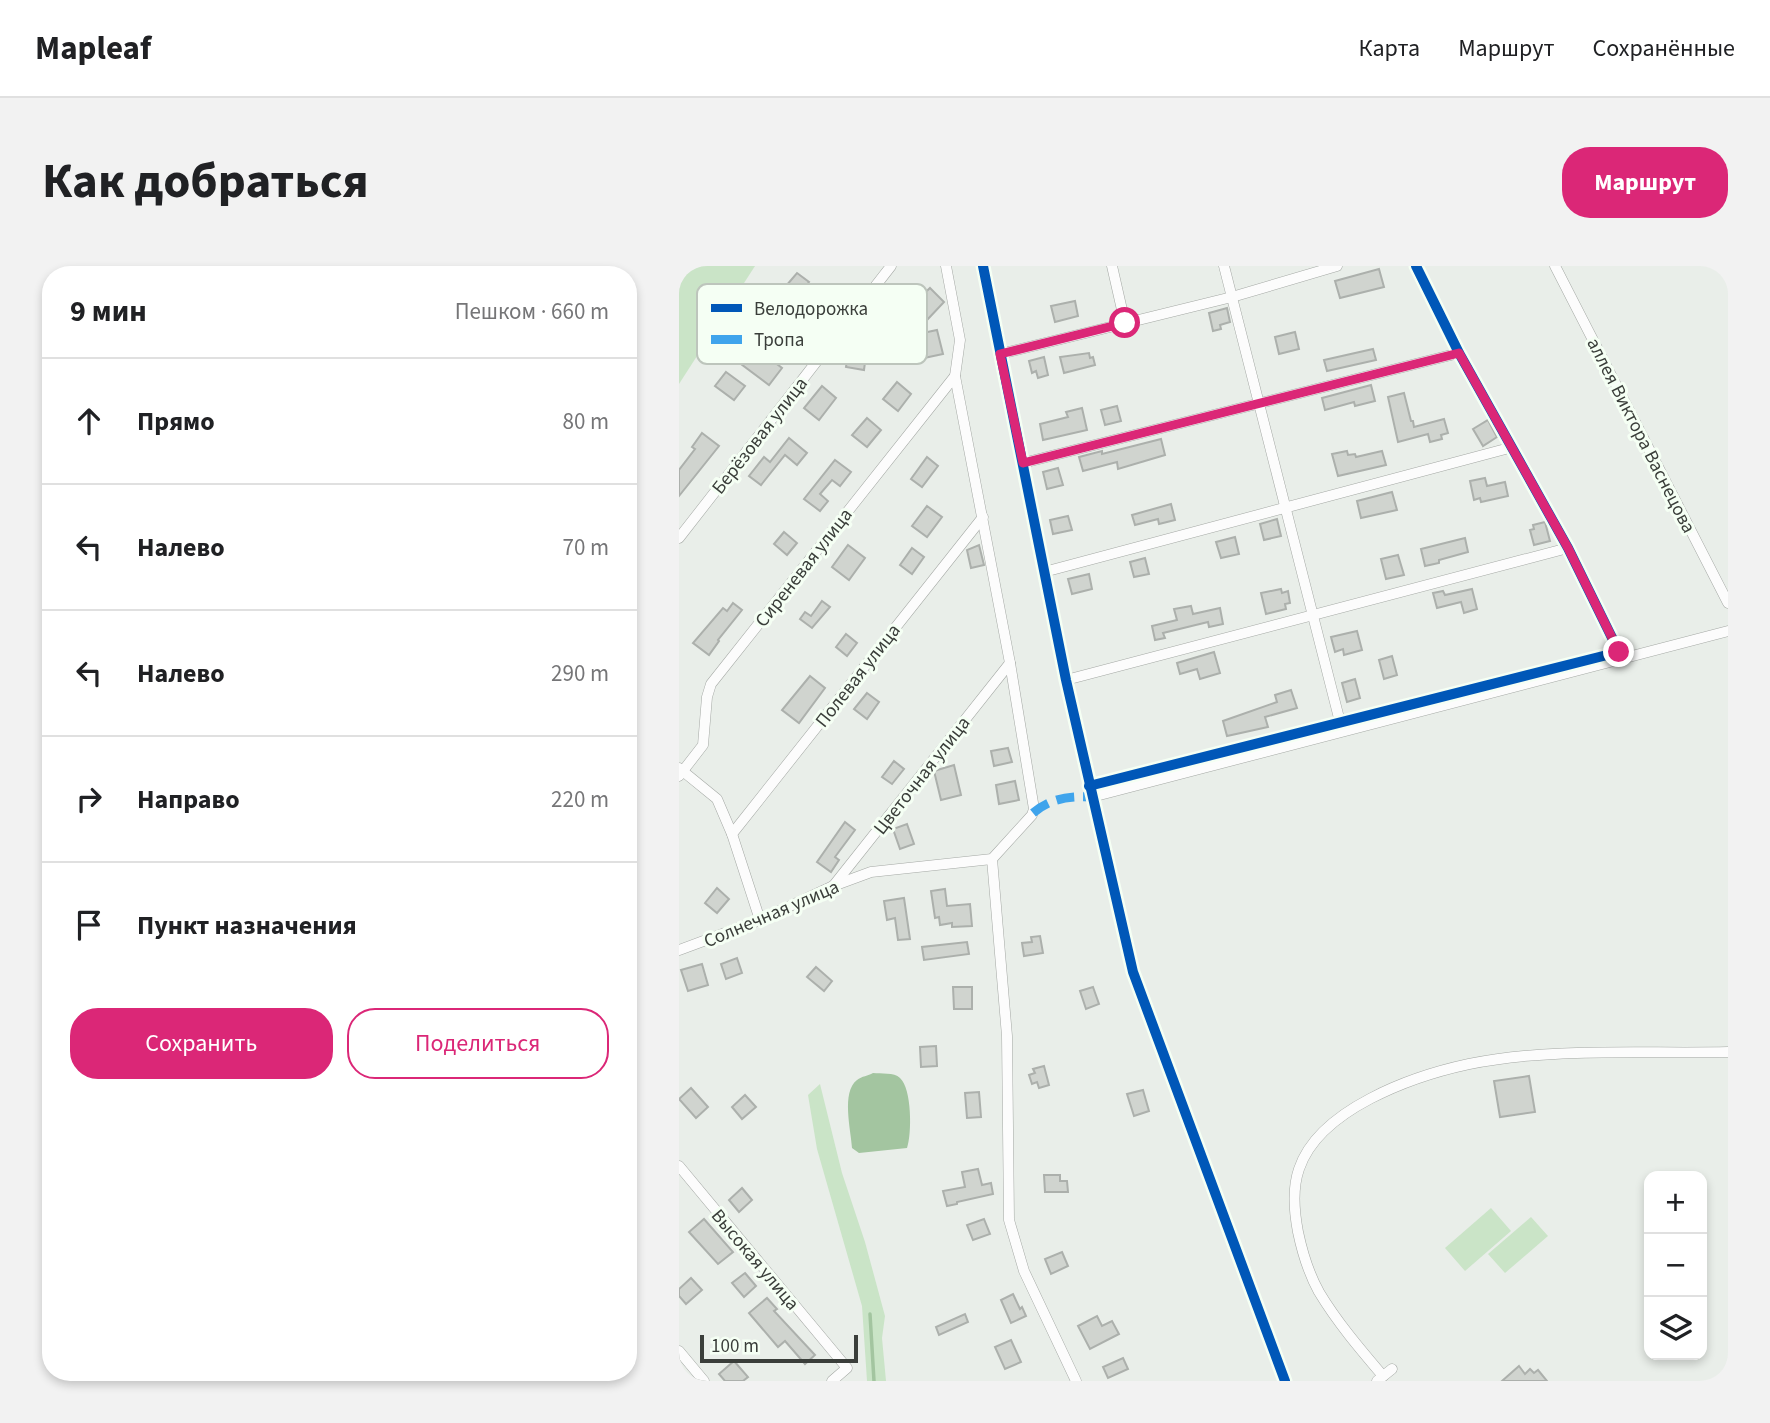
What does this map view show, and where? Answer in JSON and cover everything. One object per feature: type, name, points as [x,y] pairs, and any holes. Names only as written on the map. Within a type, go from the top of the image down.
[{"type":"street","name":"Берёзовая улица","points":[[877,284],[891,266]]},
{"type":"street","points":[[946,266],[960,340],[955,376],[1010,663],[1034,809],[1032,815],[992,859],[1007,1036],[1009,1220],[1024,1271],[1076,1381]]},
{"type":"street","points":[[983,266],[1066,680],[1133,972],[1285,1381]]},
{"type":"street","points":[[1112,266],[1125,323]]},
{"type":"street","points":[[1224,266],[1340,722]]},
{"type":"street","points":[[1000,354],[1232,297],[1337,266]]},
{"type":"street","points":[[1089,786],[1619,652],[1568,548],[1459,353],[1416,266]]},
{"type":"street","name":"аллея Виктора Васнецова","points":[[1555,266],[1728,604]]},
{"type":"street","points":[[1023,463],[1459,353]]},
{"type":"street","name":"Берёзовая улица","points":[[679,538],[815,364]]},
{"type":"street","name":"Сиреневая улица","points":[[680,772],[703,745],[707,698],[711,684],[955,376]]},
{"type":"street","points":[[1044,572],[1513,447]]},
{"type":"street","name":"Полевая улица","points":[[732,834],[982,517]]},
{"type":"street","points":[[1066,680],[1568,548]]},
{"type":"street","points":[[1092,797],[1728,631]]},
{"type":"street","name":"Цветочная улица","points":[[833,886],[1010,663]]},
{"type":"street","points":[[680,772],[717,799],[732,834],[760,920]]},
{"type":"street","name":"Солнечная улица","points":[[679,950],[760,920],[833,886],[871,872],[992,859]]},
{"type":"street","points":[[1392,1369],[1380,1379],[1318,1289],[1301,1245],[1293,1207],[1299,1169],[1313,1145],[1339,1117],[1375,1095],[1469,1064],[1529,1056],[1583,1053],[1728,1052]]},
{"type":"street","name":"Высокая улица","points":[[679,1166],[847,1368],[832,1381]]},
{"type":"street","points":[[679,1351],[704,1381]]},
{"type":"shaded area","points":[[679,266],[755,266],[743,284],[697,284],[697,356],[679,384]]},
{"type":"shaded area","points":[[873,1073],[894,1075],[904,1084],[910,1112],[907,1148],[859,1153],[852,1148],[849,1093],[857,1080]]},
{"type":"shaded area","points":[[820,1084],[842,1173],[865,1242],[885,1316],[882,1338],[886,1381],[867,1381],[862,1306],[817,1149],[808,1095]]},
{"type":"shaded area","points":[[1491,1208],[1511,1231],[1465,1271],[1445,1248]]},
{"type":"shaded area","points":[[1531,1217],[1548,1236],[1505,1273],[1488,1254]]},
{"type":"building","points":[[1379,269],[1384,287],[1340,298],[1335,281]]},
{"type":"building","points":[[797,273],[809,282],[807,284],[788,284]]},
{"type":"building","points":[[930,288],[944,302],[927,320],[927,291]]},
{"type":"building","points":[[1075,301],[1078,316],[1055,322],[1051,306]]},
{"type":"building","points":[[1227,308],[1230,322],[1213,331],[1209,313]]},
{"type":"building","points":[[937,330],[943,354],[927,357],[927,332]]},
{"type":"building","points":[[1295,332],[1299,349],[1279,354],[1275,337]]},
{"type":"building","points":[[1373,349],[1376,360],[1327,371],[1324,360]]},
{"type":"building","points":[[1089,353],[1095,365],[1064,373],[1060,357]]},
{"type":"building","points":[[1044,357],[1048,375],[1038,378],[1036,371],[1032,373],[1029,361]]},
{"type":"building","points":[[741,364],[777,364],[782,368],[769,385]]},
{"type":"building","points":[[846,364],[865,364],[864,370],[846,367]]},
{"type":"building","points":[[726,372],[745,386],[734,400],[715,386]]},
{"type":"building","points":[[897,382],[911,394],[898,411],[883,399]]},
{"type":"building","points":[[1371,385],[1375,401],[1355,406],[1354,402],[1325,410],[1322,398]]},
{"type":"building","points":[[822,386],[836,398],[819,420],[804,408]]},
{"type":"building","points":[[1404,393],[1414,427],[1444,419],[1448,433],[1441,435],[1442,439],[1430,442],[1428,434],[1398,442],[1388,397]]},
{"type":"building","points":[[1117,406],[1121,421],[1105,425],[1101,410]]},
{"type":"building","points":[[1082,408],[1087,430],[1043,440],[1040,424],[1068,417],[1066,412]]},
{"type":"building","points":[[867,418],[881,430],[867,447],[852,435]]},
{"type":"building","points":[[1488,420],[1497,437],[1483,446],[1473,429]]},
{"type":"building","points":[[702,433],[719,446],[679,496],[679,470],[695,449],[692,447]]},
{"type":"building","points":[[789,438],[807,453],[797,465],[785,455],[761,485],[749,476],[764,457],[770,462]]},
{"type":"building","points":[[1161,439],[1165,455],[1118,469],[1117,462],[1083,471],[1079,457]]},
{"type":"building","points":[[1347,451],[1348,455],[1355,454],[1356,457],[1382,451],[1386,465],[1338,476],[1332,454]]},
{"type":"building","points":[[927,457],[938,466],[922,487],[911,479]]},
{"type":"building","points":[[835,460],[851,472],[840,486],[832,480],[820,494],[828,501],[820,511],[804,499]]},
{"type":"building","points":[[1058,468],[1063,485],[1047,489],[1043,472]]},
{"type":"building","points":[[1485,478],[1487,486],[1505,482],[1508,496],[1481,502],[1480,498],[1474,500],[1470,481]]},
{"type":"building","points":[[1392,492],[1397,510],[1361,518],[1357,501]]},
{"type":"building","points":[[1171,504],[1175,520],[1159,524],[1158,519],[1135,525],[1132,515]]},
{"type":"building","points":[[927,506],[942,517],[927,537],[912,526]]},
{"type":"building","points":[[1068,516],[1072,530],[1053,534],[1050,520]]},
{"type":"building","points":[[1277,519],[1281,536],[1264,540],[1260,524]]},
{"type":"building","points":[[1545,522],[1550,541],[1534,545],[1530,530],[1534,529],[1533,525]]},
{"type":"building","points":[[784,532],[797,543],[787,555],[774,544]]},
{"type":"building","points":[[1235,537],[1239,554],[1221,558],[1216,542]]},
{"type":"building","points":[[1465,538],[1468,552],[1425,566],[1421,549]]},
{"type":"building","points":[[848,545],[865,558],[849,580],[832,567]]},
{"type":"building","points":[[979,545],[984,565],[971,568],[967,550]]},
{"type":"building","points":[[912,548],[924,557],[912,574],[900,565]]},
{"type":"building","points":[[1398,555],[1404,575],[1386,579],[1381,559]]},
{"type":"building","points":[[1145,558],[1149,574],[1134,577],[1130,562]]},
{"type":"building","points":[[1089,574],[1092,589],[1072,594],[1068,579]]},
{"type":"building","points":[[1281,589],[1282,593],[1288,591],[1290,603],[1285,604],[1286,609],[1266,614],[1261,593]]},
{"type":"building","points":[[1472,589],[1477,609],[1464,613],[1461,602],[1437,608],[1433,593],[1443,591],[1445,595]]},
{"type":"building","points":[[822,601],[830,607],[812,628],[800,619],[805,612],[811,616]]},
{"type":"building","points":[[733,603],[742,610],[709,655],[693,643],[723,608],[727,611]]},
{"type":"building","points":[[1191,606],[1193,614],[1220,608],[1223,624],[1209,627],[1208,622],[1163,633],[1165,638],[1155,640],[1152,626],[1177,620],[1174,609]]},
{"type":"building","points":[[1357,631],[1362,650],[1344,655],[1343,649],[1335,652],[1331,637]]},
{"type":"building","points":[[846,634],[857,643],[847,656],[836,647]]},
{"type":"building","points":[[1214,652],[1220,673],[1200,679],[1197,669],[1180,674],[1177,663]]},
{"type":"building","points":[[1392,656],[1397,675],[1384,679],[1379,660]]},
{"type":"building","points":[[810,676],[825,688],[799,723],[782,710]]},
{"type":"building","points":[[1355,679],[1360,698],[1347,702],[1342,683]]},
{"type":"building","points":[[1291,690],[1297,708],[1265,717],[1268,727],[1227,736],[1223,721],[1277,702],[1275,695]]},
{"type":"building","points":[[867,693],[879,702],[867,719],[854,709]]},
{"type":"building","points":[[1008,748],[1012,762],[994,766],[991,751]]},
{"type":"building","points":[[894,761],[904,769],[892,784],[882,777]]},
{"type":"building","points":[[954,765],[961,795],[941,800],[934,771]]},
{"type":"building","points":[[1015,781],[1019,800],[999,804],[996,785]]},
{"type":"building","points":[[845,822],[855,830],[835,857],[839,860],[831,872],[817,862]]},
{"type":"building","points":[[907,824],[914,844],[900,849],[893,829]]},
{"type":"building","points":[[717,888],[729,899],[717,913],[705,903]]},
{"type":"building","points":[[945,889],[947,906],[970,904],[972,926],[952,927],[952,923],[940,925],[939,917],[935,918],[931,891]]},
{"type":"building","points":[[904,898],[910,939],[898,940],[895,918],[887,920],[884,901]]},
{"type":"building","points":[[1040,936],[1043,953],[1024,956],[1022,943],[1032,942],[1031,937]]},
{"type":"building","points":[[967,942],[969,954],[924,960],[922,947]]},
{"type":"building","points":[[737,958],[742,973],[726,979],[721,964]]},
{"type":"building","points":[[702,964],[708,985],[688,991],[681,970]]},
{"type":"building","points":[[816,967],[832,981],[824,991],[807,977]]},
{"type":"building","points":[[953,987],[972,987],[972,1009],[954,1009]]},
{"type":"building","points":[[1093,987],[1099,1004],[1086,1009],[1080,991]]},
{"type":"building","points":[[936,1046],[937,1066],[921,1067],[920,1047]]},
{"type":"building","points":[[1044,1066],[1049,1085],[1039,1088],[1037,1082],[1032,1084],[1029,1075],[1035,1073],[1033,1069]]},
{"type":"building","points":[[1529,1076],[1535,1112],[1500,1117],[1494,1081]]},
{"type":"building","points":[[691,1088],[708,1107],[696,1118],[679,1099]]},
{"type":"building","points":[[1143,1090],[1149,1111],[1134,1116],[1127,1094]]},
{"type":"building","points":[[979,1092],[981,1117],[967,1118],[965,1093]]},
{"type":"building","points":[[745,1095],[756,1107],[742,1119],[732,1107]]},
{"type":"building","points":[[978,1169],[982,1185],[991,1183],[993,1194],[947,1206],[943,1191],[965,1187],[962,1172]]},
{"type":"building","points":[[1044,1175],[1060,1175],[1060,1181],[1067,1181],[1068,1192],[1045,1192]]},
{"type":"building","points":[[742,1188],[752,1200],[739,1212],[729,1200]]},
{"type":"building","points":[[704,1219],[733,1252],[718,1264],[689,1232]]},
{"type":"building","points":[[984,1219],[990,1234],[973,1240],[967,1225]]},
{"type":"building","points":[[1062,1252],[1068,1266],[1051,1274],[1045,1259]]},
{"type":"building","points":[[745,1273],[756,1286],[744,1297],[732,1283]]},
{"type":"building","points":[[691,1278],[702,1290],[686,1304],[679,1296],[679,1289]]},
{"type":"building","points":[[1013,1294],[1026,1316],[1011,1323],[1001,1300]]},
{"type":"building","points":[[767,1298],[777,1309],[774,1311],[815,1355],[805,1364],[785,1341],[778,1347],[749,1313]]},
{"type":"building","points":[[965,1314],[968,1322],[939,1335],[936,1327]]},
{"type":"building","points":[[1097,1316],[1102,1326],[1112,1321],[1119,1334],[1090,1349],[1078,1326]]},
{"type":"building","points":[[1011,1340],[1021,1362],[1005,1369],[995,1347]]},
{"type":"building","points":[[1123,1358],[1128,1369],[1108,1378],[1103,1367]]},
{"type":"building","points":[[734,1361],[748,1377],[743,1381],[725,1381],[719,1374]]},
{"type":"building","points":[[1519,1366],[1525,1374],[1530,1369],[1534,1373],[1538,1370],[1547,1381],[1502,1381]]},
{"type":"waterway","points":[[870,1314],[874,1381]]},
{"type":"marked path","points":[[1033,813],[1061,799],[1092,797]]},
{"type":"cycle path","points":[[983,266],[1066,680],[1133,972],[1285,1381]]},
{"type":"cycle path","points":[[1089,786],[1619,652],[1568,548],[1459,353],[1416,266]]},
{"type":"route","points":[[1125,323],[1000,354],[1023,463],[1459,353],[1568,548],[1619,652]]}]
